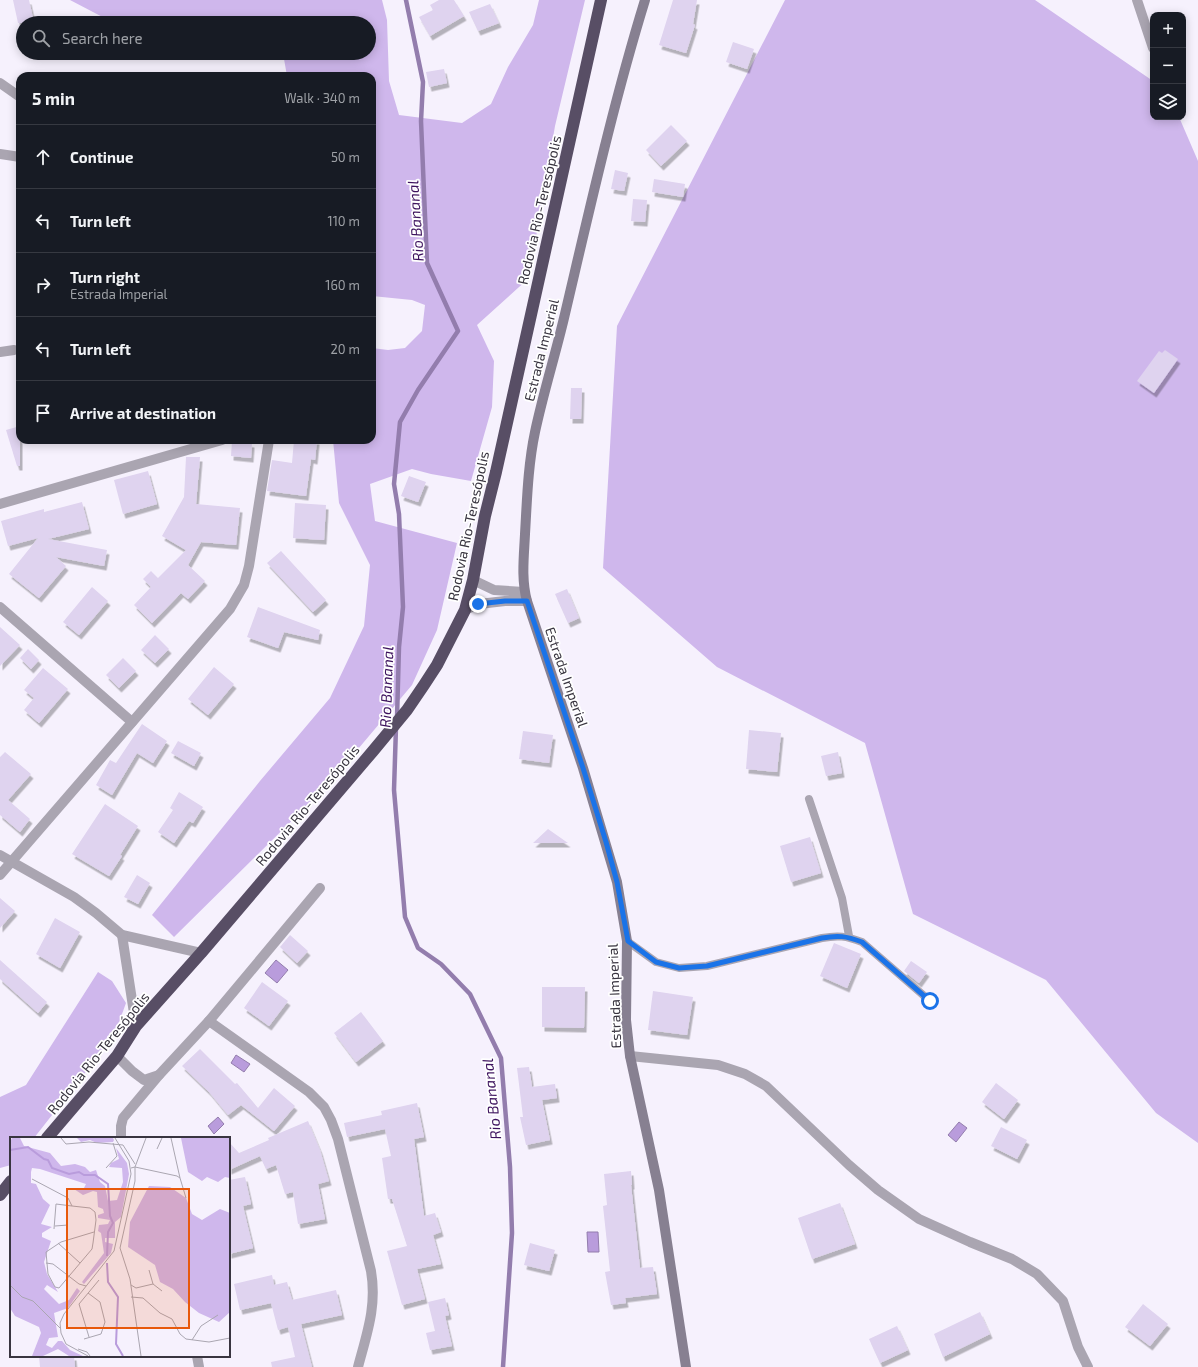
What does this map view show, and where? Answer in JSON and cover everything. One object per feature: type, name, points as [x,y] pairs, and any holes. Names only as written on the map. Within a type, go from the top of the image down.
[{"type":"highway","name":"Rodovia Rio-Teresópolis","points":[[48,1137],[117,1056],[136,1026],[201,953],[407,710],[436,665],[455,631],[465,610],[473,580],[484,516],[601,0]]},
{"type":"highway","points":[[0,1195],[10,1182]]},
{"type":"street","name":"Estrada Imperial","points":[[645,0],[598,173],[556,352],[535,433],[526,501],[523,577],[526,597],[583,768],[617,882],[628,941],[626,1020],[630,1056],[659,1190],[686,1367]]},
{"type":"street","points":[[1138,0],[1150,38]]},
{"type":"street","points":[[0,83],[16,94]]},
{"type":"street","points":[[0,154],[16,156]]},
{"type":"street","points":[[0,352],[14,350]]},
{"type":"street","points":[[0,504],[208,444]]},
{"type":"street","points":[[0,875],[230,609],[244,585],[249,566],[268,444]]},
{"type":"street","points":[[473,580],[494,590],[526,597]]},
{"type":"street","points":[[465,610],[478,604],[526,597]]},
{"type":"street","points":[[0,607],[132,722]]},
{"type":"street","points":[[0,855],[74,897],[122,935],[201,953]]},
{"type":"street","points":[[121,1137],[123,1118],[159,1075],[209,1021],[320,888]]},
{"type":"street","points":[[122,935],[136,1026]]},
{"type":"street","points":[[209,1021],[309,1092],[324,1107],[331,1120],[338,1139],[373,1287],[371,1318],[358,1367]]},
{"type":"street","points":[[117,1056],[132,1071],[144,1080],[159,1075]]},
{"type":"street","points":[[630,1056],[718,1065],[745,1074],[766,1086],[849,1165],[878,1190],[919,1219],[1012,1259],[1037,1274],[1063,1301],[1078,1347],[1088,1367]]},
{"type":"street","points":[[197,1357],[199,1367]]},
{"type":"lane","points":[[809,799],[842,898],[849,936]]},
{"type":"lane","points":[[628,941],[656,962],[679,968],[707,966],[822,938],[849,936],[862,942],[930,1001]]},
{"type":"shaded area","points":[[70,0],[382,0],[387,20],[389,81],[399,115],[462,123],[491,104],[508,67],[533,25],[539,0],[585,0],[555,126],[529,278],[477,325],[494,361],[492,407],[471,481],[412,469],[370,484],[375,521],[457,543],[437,630],[412,685],[326,787],[174,937],[152,915],[260,781],[330,698],[364,626],[370,565],[339,503],[333,444],[376,444],[376,348],[388,350],[405,348],[422,331],[425,305],[412,300],[376,296],[376,72],[286,72],[284,60],[376,60],[376,16],[101,16]]},
{"type":"shaded area","points":[[785,0],[1035,0],[1150,79],[1150,120],[1180,120],[1198,161],[1198,1143],[1156,1113],[1046,980],[913,914],[865,743],[717,667],[603,568],[617,326]]},
{"type":"shaded area","points":[[276,960],[288,970],[277,983],[265,973]]},
{"type":"shaded area","points":[[98,972],[112,981],[126,1003],[114,1036],[35,1137],[10,1137],[10,1165],[0,1168],[0,1097],[26,1085]]},
{"type":"shaded area","points":[[236,1055],[250,1064],[244,1072],[231,1063]]},
{"type":"shaded area","points":[[218,1117],[224,1124],[214,1134],[208,1126]]},
{"type":"shaded area","points":[[959,1122],[967,1128],[956,1142],[948,1135]]},
{"type":"shaded area","points":[[587,1232],[598,1232],[599,1252],[588,1252]]},
{"type":"building","points":[[13,0],[29,0],[32,16],[16,16]]},
{"type":"building","points":[[439,0],[454,0],[464,16],[430,36],[419,17],[433,10],[430,5]]},
{"type":"building","points":[[673,0],[697,0],[693,24],[695,25],[686,53],[659,45]]},
{"type":"building","points":[[490,4],[499,23],[478,31],[469,12]]},
{"type":"building","points":[[733,42],[754,49],[747,69],[726,62]]},
{"type":"building","points":[[444,69],[447,83],[429,87],[426,72]]},
{"type":"building","points":[[671,125],[687,141],[661,166],[646,150]]},
{"type":"building","points":[[615,170],[628,173],[624,191],[611,189]]},
{"type":"building","points":[[654,179],[685,184],[683,197],[652,192]]},
{"type":"building","points":[[633,199],[647,200],[645,222],[631,221]]},
{"type":"building","points":[[1165,350],[1178,359],[1154,393],[1137,381],[1159,351],[1162,353]]},
{"type":"building","points":[[571,388],[582,388],[581,419],[570,419]]},
{"type":"building","points":[[16,427],[16,444],[20,444],[20,466],[17,466],[6,430]]},
{"type":"building","points":[[232,444],[252,444],[251,458],[231,456]]},
{"type":"building","points":[[294,444],[317,444],[315,460],[311,459],[306,496],[267,491],[272,460],[292,463]]},
{"type":"building","points":[[186,457],[200,457],[196,504],[240,508],[236,545],[201,542],[188,565],[205,581],[188,599],[181,593],[152,623],[134,605],[151,587],[143,579],[151,571],[158,578],[186,550],[162,536],[184,497]]},
{"type":"building","points":[[148,471],[157,504],[123,514],[114,480]]},
{"type":"building","points":[[409,476],[426,482],[418,502],[401,496]]},
{"type":"building","points":[[82,502],[89,529],[48,539],[107,550],[104,566],[56,557],[66,566],[39,598],[9,574],[38,538],[8,546],[1,521],[44,509],[44,512]]},
{"type":"building","points":[[295,503],[326,505],[324,540],[293,538]]},
{"type":"building","points":[[281,551],[326,600],[313,612],[267,563]]},
{"type":"building","points":[[92,587],[108,601],[79,635],[63,622]]},
{"type":"building","points":[[567,589],[579,618],[568,623],[555,594]]},
{"type":"building","points":[[258,607],[320,630],[318,640],[284,632],[278,648],[247,637]]},
{"type":"building","points":[[0,627],[20,645],[0,666]]},
{"type":"building","points":[[155,635],[169,649],[155,663],[141,650]]},
{"type":"building","points":[[28,649],[39,660],[31,669],[20,658]]},
{"type":"building","points":[[123,658],[136,671],[119,688],[106,675]]},
{"type":"building","points":[[214,667],[234,684],[208,715],[188,699]]},
{"type":"building","points":[[43,668],[68,689],[39,723],[24,710],[34,698],[24,690]]},
{"type":"building","points":[[142,724],[167,741],[153,763],[137,753],[112,795],[96,785],[110,760],[116,763]]},
{"type":"building","points":[[749,730],[781,733],[777,772],[746,769]]},
{"type":"building","points":[[523,731],[553,735],[549,763],[519,759]]},
{"type":"building","points":[[178,741],[201,753],[194,766],[171,753]]},
{"type":"building","points":[[5,752],[31,774],[8,800],[30,819],[20,832],[0,815],[0,757]]},
{"type":"building","points":[[838,752],[842,773],[826,776],[821,756]]},
{"type":"building","points":[[179,792],[203,807],[193,823],[189,821],[174,843],[158,832],[173,810],[170,808]]},
{"type":"building","points":[[105,804],[138,826],[120,855],[122,856],[109,876],[72,854]]},
{"type":"building","points":[[548,829],[568,843],[533,843]]},
{"type":"building","points":[[810,837],[821,873],[791,882],[780,846]]},
{"type":"building","points":[[137,875],[150,883],[138,904],[124,897]]},
{"type":"building","points":[[0,898],[15,911],[0,928]]},
{"type":"building","points":[[55,918],[80,932],[60,968],[36,954]]},
{"type":"building","points":[[290,935],[308,951],[297,963],[280,947]]},
{"type":"building","points":[[834,943],[861,954],[847,988],[820,976]]},
{"type":"building","points":[[0,960],[47,1002],[38,1013],[0,979]]},
{"type":"building","points":[[911,961],[927,972],[919,983],[904,971]]},
{"type":"building","points":[[262,982],[288,1001],[269,1026],[244,1008]]},
{"type":"building","points":[[542,987],[585,987],[584,1028],[542,1027]]},
{"type":"building","points":[[653,991],[693,997],[687,1035],[648,1030]]},
{"type":"building","points":[[361,1012],[383,1041],[356,1062],[334,1033]]},
{"type":"building","points":[[200,1049],[235,1084],[237,1083],[258,1108],[274,1088],[295,1106],[274,1131],[241,1105],[228,1115],[209,1092],[182,1066]]},
{"type":"building","points":[[529,1067],[532,1087],[555,1084],[557,1098],[542,1100],[550,1140],[526,1145],[520,1117],[523,1117],[517,1068]]},
{"type":"building","points":[[996,1083],[1018,1100],[1004,1119],[982,1102]]},
{"type":"building","points":[[417,1103],[424,1137],[414,1139],[424,1216],[435,1213],[441,1232],[433,1235],[441,1264],[417,1269],[425,1299],[402,1305],[387,1251],[407,1246],[392,1199],[388,1199],[382,1158],[391,1156],[385,1129],[347,1137],[344,1123],[382,1115],[381,1111]]},
{"type":"building","points":[[308,1121],[320,1150],[329,1181],[318,1184],[325,1219],[298,1224],[293,1192],[285,1194],[276,1165],[266,1169],[260,1156],[230,1170],[230,1143],[239,1153],[269,1140],[268,1138]]},
{"type":"building","points":[[1001,1127],[1027,1140],[1017,1159],[991,1146]]},
{"type":"building","points":[[631,1171],[631,1185],[640,1268],[653,1267],[657,1294],[625,1298],[626,1303],[611,1305],[605,1272],[610,1271],[603,1206],[607,1205],[604,1174]]},
{"type":"building","points":[[245,1177],[251,1204],[243,1206],[253,1248],[230,1254],[230,1180]]},
{"type":"building","points":[[840,1203],[855,1244],[812,1259],[798,1218]]},
{"type":"building","points":[[530,1243],[555,1250],[549,1271],[524,1265]]},
{"type":"building","points":[[272,1275],[274,1285],[287,1282],[292,1300],[336,1290],[342,1315],[301,1324],[312,1367],[272,1367],[271,1362],[295,1357],[288,1327],[278,1330],[271,1303],[240,1310],[234,1284]]},
{"type":"building","points":[[445,1298],[449,1315],[445,1316],[452,1346],[430,1350],[426,1333],[435,1331],[428,1302]]},
{"type":"building","points":[[1143,1304],[1168,1324],[1150,1346],[1125,1327]]},
{"type":"building","points":[[980,1312],[990,1334],[943,1357],[934,1334]]},
{"type":"building","points":[[897,1326],[908,1350],[880,1363],[869,1339]]},
{"type":"building","points":[[39,1357],[74,1357],[75,1367],[40,1367]]},
{"type":"waterway","name":"Rio Bananal","points":[[397,718],[399,647],[403,607],[399,514],[394,484],[400,422],[418,390],[458,331],[427,263],[421,121],[423,82],[406,0]]},
{"type":"waterway","name":"Rio Bananal","points":[[396,727],[394,790],[405,917],[418,948],[441,964],[470,994],[501,1058],[510,1167],[512,1233],[503,1367]]},
{"type":"route","points":[[478,604],[505,601],[527,601],[606,842],[617,882],[628,941],[656,962],[679,968],[707,966],[822,938],[849,936],[862,942],[930,1001]]}]
